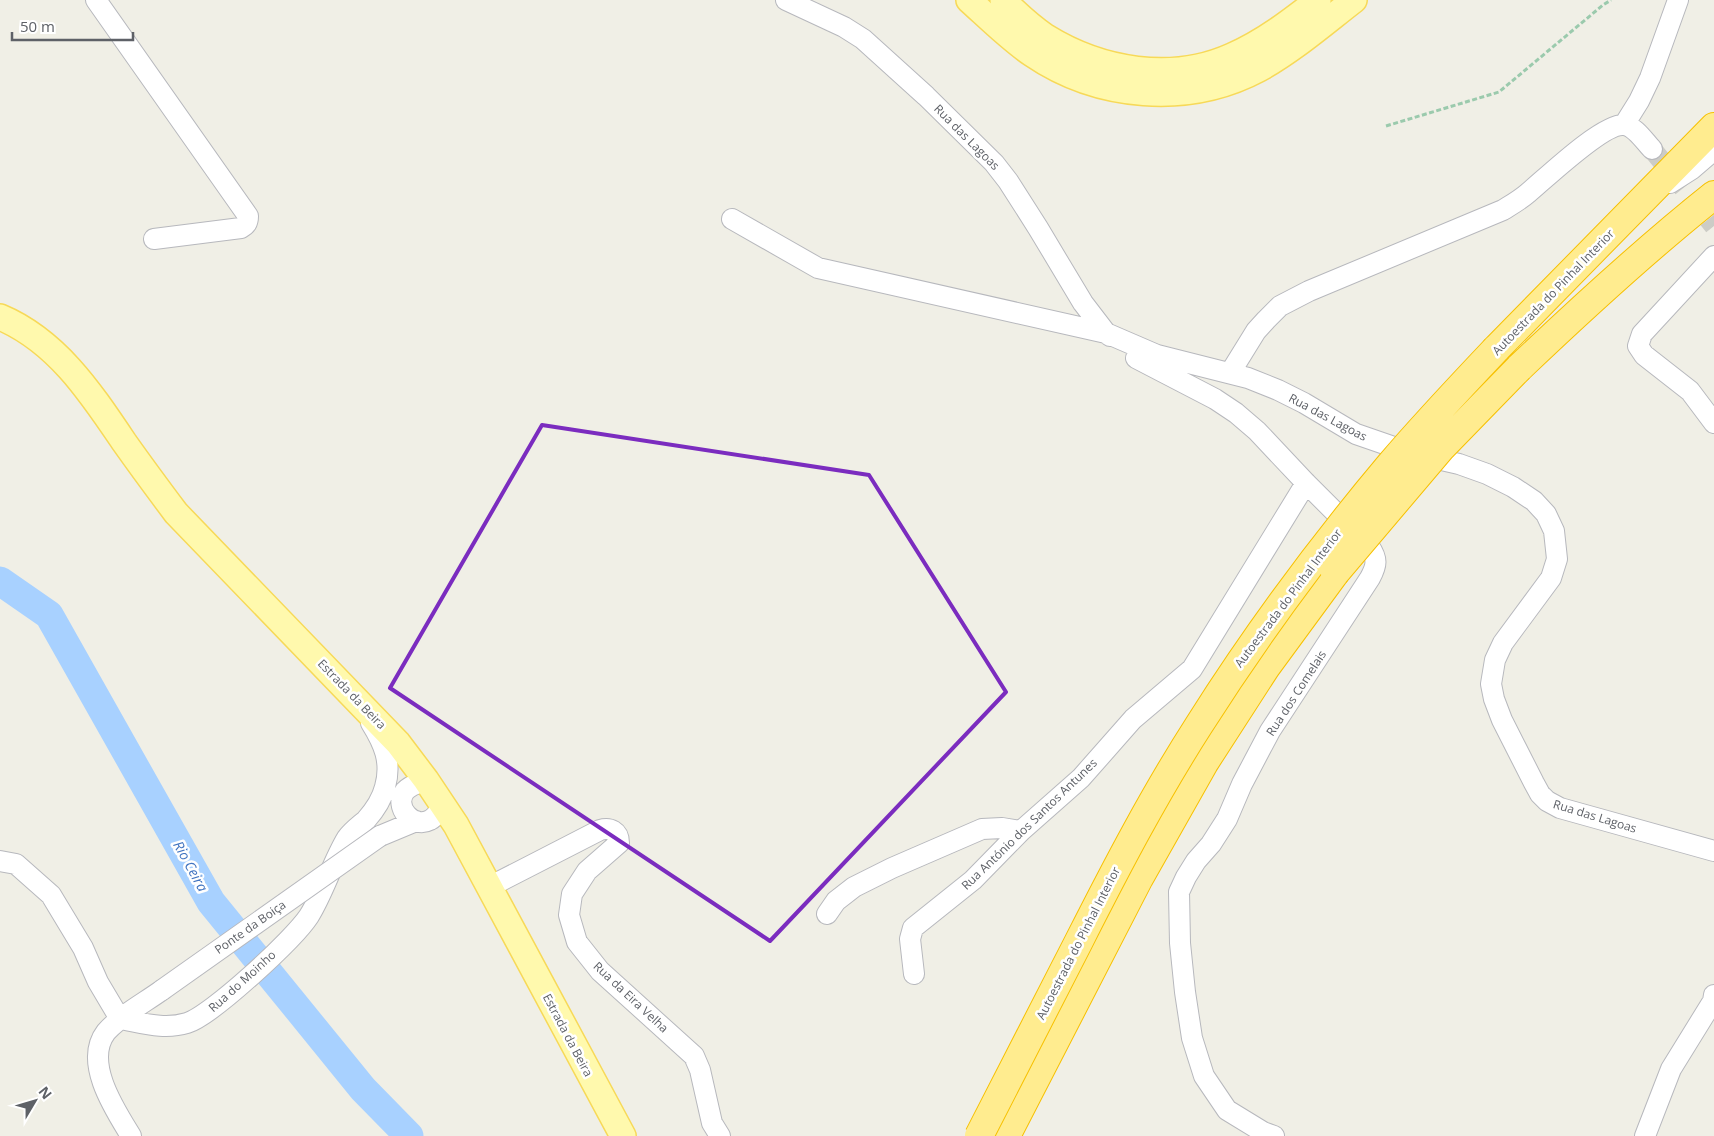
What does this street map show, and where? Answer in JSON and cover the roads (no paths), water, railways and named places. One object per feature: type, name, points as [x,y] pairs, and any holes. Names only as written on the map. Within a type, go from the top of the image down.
[{"type":"highway","points":[[1642,201],[1714,127]]},
{"type":"highway","points":[[1672,229],[1714,195]]},
{"type":"highway","name":"Autoestrada do Pinhal Interior","points":[[979,1136],[1138,827],[1227,681],[1310,566],[1390,466],[1435,414],[1642,201]]},
{"type":"highway","name":"Autoestrada do Pinhal Interior","points":[[1006,1136],[1139,878],[1204,763],[1261,675],[1320,594],[1381,518],[1441,448],[1519,368],[1574,316],[1672,229]]},
{"type":"main road","points":[[970,0],[1012,38],[1032,54],[1053,67],[1094,84],[1116,90],[1158,94],[1191,91],[1212,86],[1258,70],[1293,48],[1354,0]]},
{"type":"main road","points":[[1002,0],[1045,36],[1067,49],[1110,65],[1153,71],[1172,71],[1192,68],[1230,57],[1267,38],[1318,0]]},
{"type":"main road","name":"Estrada da Beira","points":[[0,317],[17,324],[46,344],[67,365],[94,397],[149,478],[176,512],[398,743],[411,792],[450,815],[623,1136]]},
{"type":"street","points":[[96,0],[248,216],[246,225],[241,228],[154,239]]},
{"type":"street","name":"Rua das Lagoas","points":[[786,0],[844,28],[863,40],[926,96],[994,163],[1008,181],[1038,228],[1083,303],[1106,333],[1157,355],[1248,378],[1304,403],[1356,434],[1411,453],[1459,464],[1487,474],[1513,487],[1534,501],[1546,514],[1554,531],[1557,559],[1551,578],[1503,643],[1495,660],[1490,684],[1502,720],[1527,770],[1540,794],[1547,801],[1560,808],[1714,851]]},
{"type":"street","points":[[1624,125],[1648,84],[1678,0]]},
{"type":"street","points":[[1230,373],[1256,331],[1280,306],[1309,291],[1503,210],[1527,194],[1574,153],[1617,126],[1624,125],[1631,128],[1652,149]]},
{"type":"street","name":"Autoestrada do Pinhal Interior","points":[[1642,201],[1692,169],[1714,150]]},
{"type":"street","name":"Autoestrada do Pinhal Interior","points":[[1672,229],[1714,186]]},
{"type":"street","points":[[732,219],[818,268],[1106,333]]},
{"type":"street","points":[[1714,256],[1642,334],[1638,343],[1640,352],[1690,391],[1714,423]]},
{"type":"street","name":"Rua dos Comelais","points":[[1106,333],[1135,357],[1215,399],[1236,413],[1257,431],[1369,546],[1376,560],[1376,567],[1270,731],[1242,784],[1227,819],[1211,844],[1196,861],[1179,892],[1180,943],[1185,992],[1192,1038],[1204,1076],[1227,1110],[1263,1132],[1274,1136]]},
{"type":"street","name":"Rua António dos Santos Antunes","points":[[914,974],[910,939],[913,928],[974,880],[1021,831],[1081,778],[1133,719],[1192,669],[1306,483]]},
{"type":"street","name":"Rua do Moinho","points":[[120,1019],[152,1026],[173,1026],[188,1023],[203,1015],[222,1001],[269,958],[308,917],[348,836],[373,812],[385,788],[388,773],[387,757],[383,744],[356,698]]},
{"type":"street","points":[[411,792],[406,815],[420,822]]},
{"type":"street","name":"Ponte da Boiça","points":[[380,836],[411,792]]},
{"type":"street","name":"Ponte da Boiça","points":[[131,1136],[108,1096],[100,1069],[99,1049],[105,1033],[120,1019],[380,836],[420,822],[450,815]]},
{"type":"street","name":"Rua da Eira Velha","points":[[489,887],[600,830],[606,828],[614,831],[619,838],[619,843],[587,871],[572,894],[569,915],[577,942],[600,971],[694,1056],[700,1070],[712,1123],[720,1136]]},
{"type":"street","points":[[827,914],[836,901],[854,887],[892,868],[982,829],[1002,828],[1021,831]]},
{"type":"street","points":[[0,861],[16,864],[51,895],[83,948],[98,982],[120,1019]]},
{"type":"street","points":[[1645,1136],[1671,1069],[1708,1009],[1714,995]]},
{"type":"waterway","name":"Rio Ceira","points":[[0,581],[49,615],[211,902],[363,1089],[409,1136]]},
{"type":"tunnel","points":[[1652,149],[1714,226]]}]
